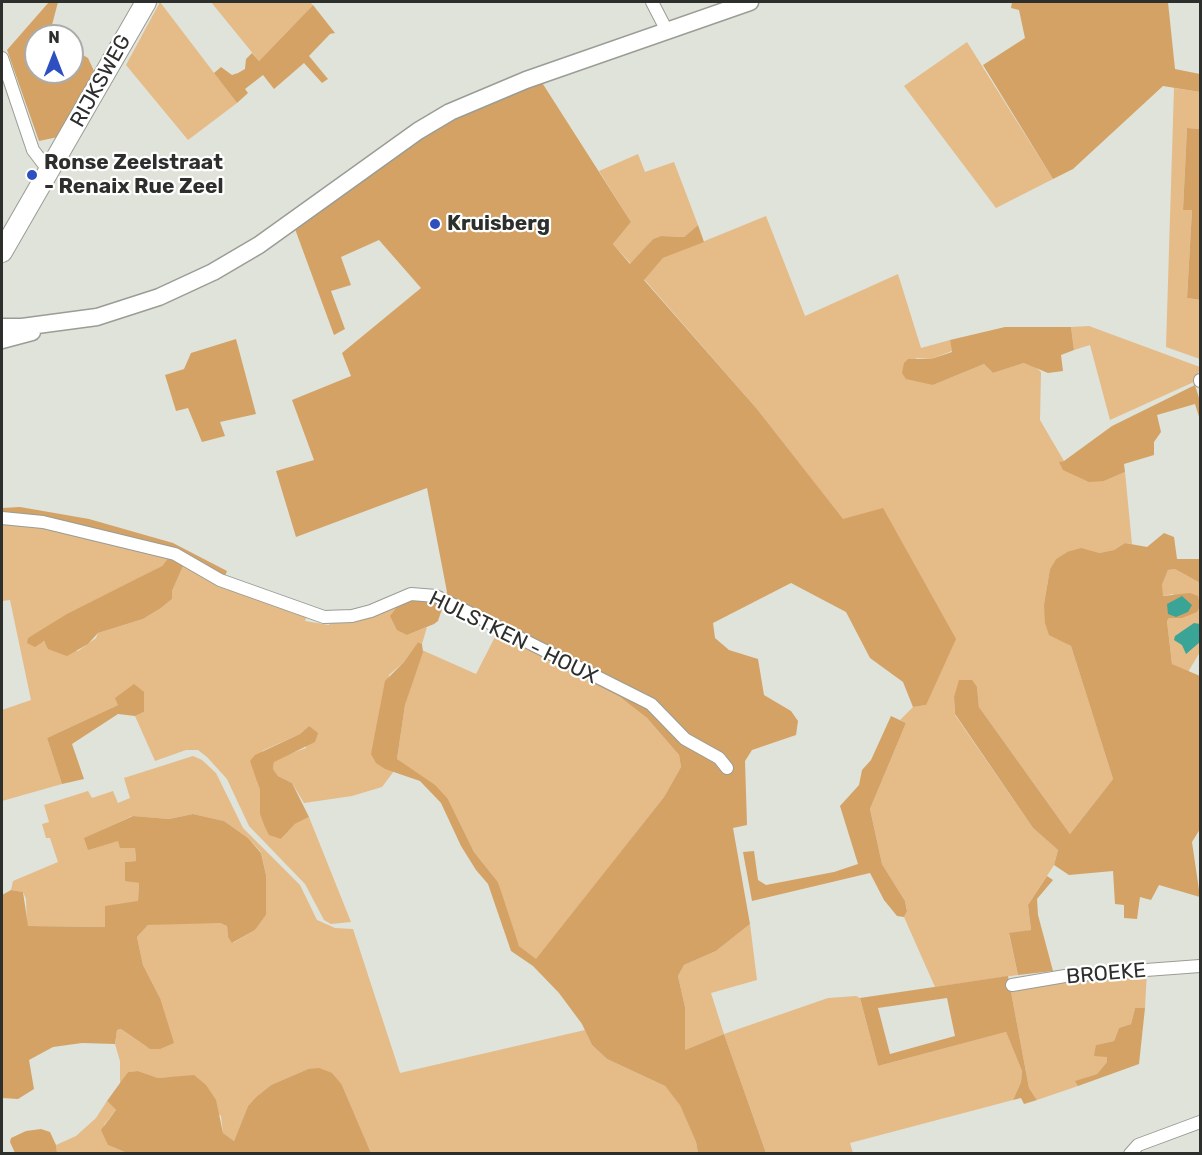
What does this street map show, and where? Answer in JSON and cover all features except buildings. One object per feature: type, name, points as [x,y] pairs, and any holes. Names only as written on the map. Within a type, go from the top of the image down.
[{"type":"main road","name":"RIJKSWEG","points":[[2,252],[146,2]]},
{"type":"main road","points":[[2,327],[55,324],[97,317],[137,306],[213,272],[275,235],[418,131],[450,112],[526,80],[750,2]]},
{"type":"main road","points":[[2,340],[55,324]]},
{"type":"street","points":[[652,2],[667,31]]},
{"type":"street","points":[[2,58],[33,150],[49,171]]},
{"type":"street","name":"HULSTKEN - HOUX","points":[[2,518],[43,522],[175,554],[220,580],[324,617],[352,616],[371,611],[411,594],[436,596],[651,704],[685,739],[719,758],[727,768]]},
{"type":"street","name":"BROEKE","points":[[1012,985],[1075,975],[1200,966]]},
{"type":"street","points":[[1130,1154],[1138,1145],[1200,1122]]},
{"type":"shaded area","points":[[49,2],[58,2],[52,24],[30,24]]},
{"type":"shaded area","points":[[160,2],[237,103],[188,140],[126,65]]},
{"type":"shaded area","points":[[211,2],[310,2],[313,5],[259,61]]},
{"type":"shaded area","points":[[1012,2],[1168,2],[1175,69],[1200,74],[1200,92],[1163,86],[1073,169],[1053,179],[983,65],[1025,38],[1019,10],[1011,8]]},
{"type":"shaded area","points":[[313,5],[335,33],[330,34],[309,56],[328,79],[322,83],[304,63],[274,89],[263,75],[245,89],[248,93],[237,103],[214,73],[221,67],[232,75],[238,73],[245,69],[246,59],[252,53],[259,61]]},
{"type":"shaded area","points":[[24,31],[24,84],[84,84],[84,56],[88,58],[94,71],[58,137],[39,141],[7,50]]},
{"type":"shaded area","points":[[967,42],[1053,179],[996,208],[904,86]]},
{"type":"shaded area","points":[[541,81],[631,222],[613,244],[630,264],[653,239],[661,236],[684,237],[698,225],[704,242],[663,258],[644,280],[757,409],[843,519],[883,508],[956,639],[926,705],[913,707],[903,682],[870,658],[846,612],[791,583],[713,623],[715,638],[729,650],[758,659],[764,695],[791,711],[798,721],[796,735],[752,750],[745,761],[747,825],[733,828],[750,924],[716,951],[684,965],[678,976],[685,1007],[685,1050],[724,1034],[766,1153],[698,1153],[696,1142],[680,1105],[665,1086],[607,1059],[592,1045],[582,1024],[559,993],[533,966],[511,951],[488,884],[461,846],[441,803],[420,781],[385,769],[376,763],[371,754],[385,681],[404,662],[418,642],[422,644],[423,652],[405,705],[397,759],[435,785],[448,799],[474,852],[498,882],[519,946],[536,959],[664,797],[681,767],[679,755],[647,718],[620,697],[443,606],[438,621],[434,624],[407,635],[397,630],[390,616],[400,603],[408,599],[444,601],[447,592],[427,488],[296,537],[276,471],[314,460],[292,400],[351,376],[342,353],[421,288],[379,240],[341,257],[351,285],[331,291],[345,329],[334,335],[295,229],[426,135],[473,107]]},
{"type":"shaded area","points":[[1174,88],[1200,92],[1200,129],[1187,128],[1183,210],[1192,210],[1187,298],[1199,300],[1200,288],[1200,359],[1166,347]]},
{"type":"shaded area","points":[[1187,128],[1200,129],[1200,300],[1187,298],[1192,210],[1183,210]]},
{"type":"shaded area","points":[[638,154],[645,172],[674,162],[698,225],[684,237],[661,236],[653,239],[631,264],[613,244],[631,222],[599,171]]},
{"type":"shaded area","points":[[766,216],[805,316],[898,274],[921,348],[950,340],[952,351],[931,359],[916,358],[933,385],[984,364],[993,373],[1024,363],[1034,366],[1041,372],[1040,420],[1064,461],[1060,462],[1104,481],[1125,472],[1132,544],[1125,543],[1114,550],[1099,553],[1067,552],[1056,559],[1050,569],[1044,604],[1064,642],[1071,646],[1113,779],[1070,834],[979,707],[977,687],[954,697],[955,715],[1033,828],[1058,850],[1054,865],[1028,905],[1031,930],[1009,934],[1018,975],[935,987],[904,917],[907,910],[905,901],[882,864],[870,809],[906,723],[900,720],[913,707],[926,705],[843,520],[757,409],[644,279],[663,258]]},
{"type":"shaded area","points":[[1089,326],[1200,367],[1196,381],[1110,420],[1090,345],[1074,350],[1071,327]]},
{"type":"shaded area","points":[[1005,327],[1071,327],[1074,350],[1061,355],[1063,371],[1048,373],[1024,363],[993,373],[984,364],[933,385],[906,379],[902,373],[904,363],[908,359],[931,359],[952,352],[950,340]]},
{"type":"shaded area","points":[[236,339],[256,414],[220,422],[225,436],[202,442],[188,408],[176,411],[165,375],[184,369],[191,353]]},
{"type":"shaded area","points":[[1195,385],[1200,401],[1200,420],[1195,404],[1157,415],[1161,432],[1154,442],[1154,455],[1124,464],[1125,472],[1104,481],[1089,482],[1063,470],[1059,462],[1064,461],[1112,426]]},
{"type":"shaded area","points":[[20,507],[89,519],[173,543],[227,571],[225,576],[213,570],[2,514],[2,508]]},
{"type":"shaded area","points":[[2,523],[28,523],[169,557],[162,566],[28,638],[78,651],[96,638],[98,633],[143,619],[172,599],[172,591],[184,564],[307,615],[305,621],[329,625],[330,621],[400,603],[407,635],[427,627],[422,644],[418,642],[404,662],[389,675],[385,769],[394,771],[382,787],[352,796],[304,803],[292,783],[278,776],[273,769],[274,761],[306,748],[309,726],[300,734],[262,751],[257,781],[260,790],[260,814],[281,839],[295,824],[309,817],[351,922],[331,924],[324,920],[305,884],[249,826],[227,779],[207,757],[198,750],[186,750],[155,761],[135,716],[144,712],[118,705],[47,738],[62,784],[2,801],[2,710],[31,700],[10,600],[2,601]]},
{"type":"shaded area","points":[[1164,533],[1174,537],[1177,559],[1200,559],[1200,583],[1175,569],[1168,570],[1162,585],[1163,596],[1190,593],[1198,596],[1200,606],[1197,612],[1182,618],[1169,618],[1167,621],[1172,664],[1200,676],[1200,829],[1192,842],[1200,897],[1159,885],[1151,900],[1140,897],[1137,919],[1124,918],[1124,905],[1115,904],[1113,871],[1069,875],[1054,865],[1058,850],[1033,828],[955,714],[954,697],[959,680],[972,680],[977,687],[979,707],[1070,834],[1113,779],[1071,646],[1049,635],[1045,623],[1044,604],[1050,569],[1056,559],[1067,552],[1081,548],[1099,553],[1114,550],[1125,543],[1147,547]]},
{"type":"shaded area","points":[[169,557],[184,564],[172,591],[172,599],[143,619],[98,633],[88,644],[67,656],[48,649],[44,641],[35,647],[27,643],[28,638],[67,614],[162,566]]},
{"type":"shaded area","points":[[1175,569],[1200,583],[1200,652],[1188,672],[1172,664],[1167,621],[1169,618],[1182,618],[1173,594],[1162,596],[1162,585],[1168,570]]},
{"type":"shaded area","points":[[497,633],[620,697],[647,718],[679,755],[681,767],[664,797],[536,960],[519,946],[513,934],[498,882],[474,852],[448,799],[397,759],[405,705],[422,650],[476,674]]},
{"type":"shaded area","points":[[134,684],[144,692],[144,712],[135,716],[118,714],[72,744],[84,779],[62,784],[47,738],[118,705],[115,698]]},
{"type":"shaded area","points":[[891,716],[906,723],[870,809],[882,864],[905,901],[907,911],[904,917],[897,916],[884,900],[870,873],[752,901],[743,852],[754,851],[758,880],[766,885],[834,872],[858,864],[840,806],[859,785],[862,770],[871,760]]},
{"type":"shaded area","points":[[309,726],[318,733],[315,742],[274,762],[273,769],[278,776],[292,783],[309,817],[295,824],[281,839],[269,835],[265,827],[260,814],[260,790],[250,761],[255,755],[300,734]]},
{"type":"shaded area","points":[[193,756],[202,760],[216,773],[243,828],[300,885],[317,920],[335,928],[353,929],[400,1073],[585,1030],[592,1045],[607,1059],[665,1086],[680,1104],[696,1142],[698,1153],[371,1153],[342,1085],[308,1069],[271,1085],[256,1097],[248,1106],[234,1141],[223,1133],[221,1116],[171,1077],[158,1078],[138,1071],[128,1072],[120,1084],[120,1061],[115,1044],[117,1030],[121,1029],[147,1047],[160,998],[143,965],[137,937],[148,925],[183,922],[220,923],[227,926],[228,937],[233,943],[255,930],[266,915],[266,875],[261,852],[248,838],[224,821],[193,814],[169,819],[132,816],[85,838],[118,841],[135,848],[136,861],[125,862],[125,880],[139,883],[138,901],[105,927],[27,926],[26,899],[23,892],[11,890],[13,881],[58,862],[50,838],[46,838],[42,824],[49,822],[44,805],[88,791],[92,798],[113,791],[118,803],[130,798],[124,778]]},
{"type":"shaded area","points":[[193,814],[224,821],[248,838],[261,853],[266,875],[266,915],[255,930],[232,943],[228,937],[227,926],[220,923],[148,925],[137,937],[143,965],[160,998],[174,1043],[160,1049],[150,1049],[121,1029],[117,1030],[115,1044],[82,1043],[53,1047],[29,1060],[34,1089],[18,1099],[2,1098],[2,895],[11,890],[23,892],[28,926],[105,927],[105,906],[138,901],[139,883],[125,881],[125,862],[136,861],[135,848],[120,848],[118,841],[88,850],[84,838],[133,816],[169,819]]},
{"type":"shaded area","points":[[1047,876],[1053,880],[1037,899],[1038,915],[1053,971],[1018,975],[1009,933],[1031,930],[1028,905]]},
{"type":"shaded area","points":[[750,924],[757,980],[711,993],[724,1034],[685,1050],[685,1007],[678,976],[684,965],[716,951]]},
{"type":"shaded area","points":[[1147,971],[1145,1008],[1135,1008],[1131,1024],[1119,1028],[1114,1041],[1096,1045],[1107,1057],[1107,1062],[1097,1074],[1076,1081],[1078,1086],[1037,1100],[1029,1088],[1010,987]]},
{"type":"shaded area","points":[[1008,976],[1029,1088],[1037,1100],[1024,1104],[1021,1098],[1013,1100],[1021,1082],[1022,1071],[1006,1032],[878,1066],[860,998]],"holes":[[[947,998],[955,1036],[890,1054],[878,1008]]]},
{"type":"shaded area","points":[[856,996],[860,998],[878,1066],[1006,1032],[1022,1071],[1021,1082],[1013,1100],[850,1143],[853,1153],[766,1153],[724,1034],[828,998]]},
{"type":"shaded area","points":[[1135,1008],[1145,1008],[1139,1064],[1078,1086],[1075,1081],[1097,1074],[1107,1062],[1107,1057],[1094,1056],[1096,1045],[1114,1041],[1119,1028],[1131,1024]]},
{"type":"shaded area","points":[[319,1068],[332,1073],[342,1085],[371,1153],[127,1153],[108,1145],[101,1130],[116,1110],[107,1101],[128,1072],[138,1071],[158,1078],[194,1075],[206,1085],[216,1100],[223,1133],[234,1141],[248,1106],[256,1097],[271,1085],[308,1069]]},
{"type":"shaded area","points":[[107,1101],[116,1110],[104,1125],[108,1145],[127,1153],[57,1153],[56,1145],[76,1136],[96,1118]]},
{"type":"shaded area","points":[[41,1129],[50,1132],[57,1153],[15,1153],[10,1142],[11,1138],[26,1131]]},
{"type":"water","points":[[1182,596],[1192,605],[1188,612],[1176,617],[1168,614],[1167,604]]},
{"type":"water","points":[[1194,623],[1200,624],[1200,642],[1186,654],[1182,645],[1174,640],[1175,636]]},
{"type":"place","name":"Ronse Zeelstraat - Renaix Rue Zeel","points":[[32,175]]},
{"type":"place","name":"Kruisberg","points":[[435,224]]}]
